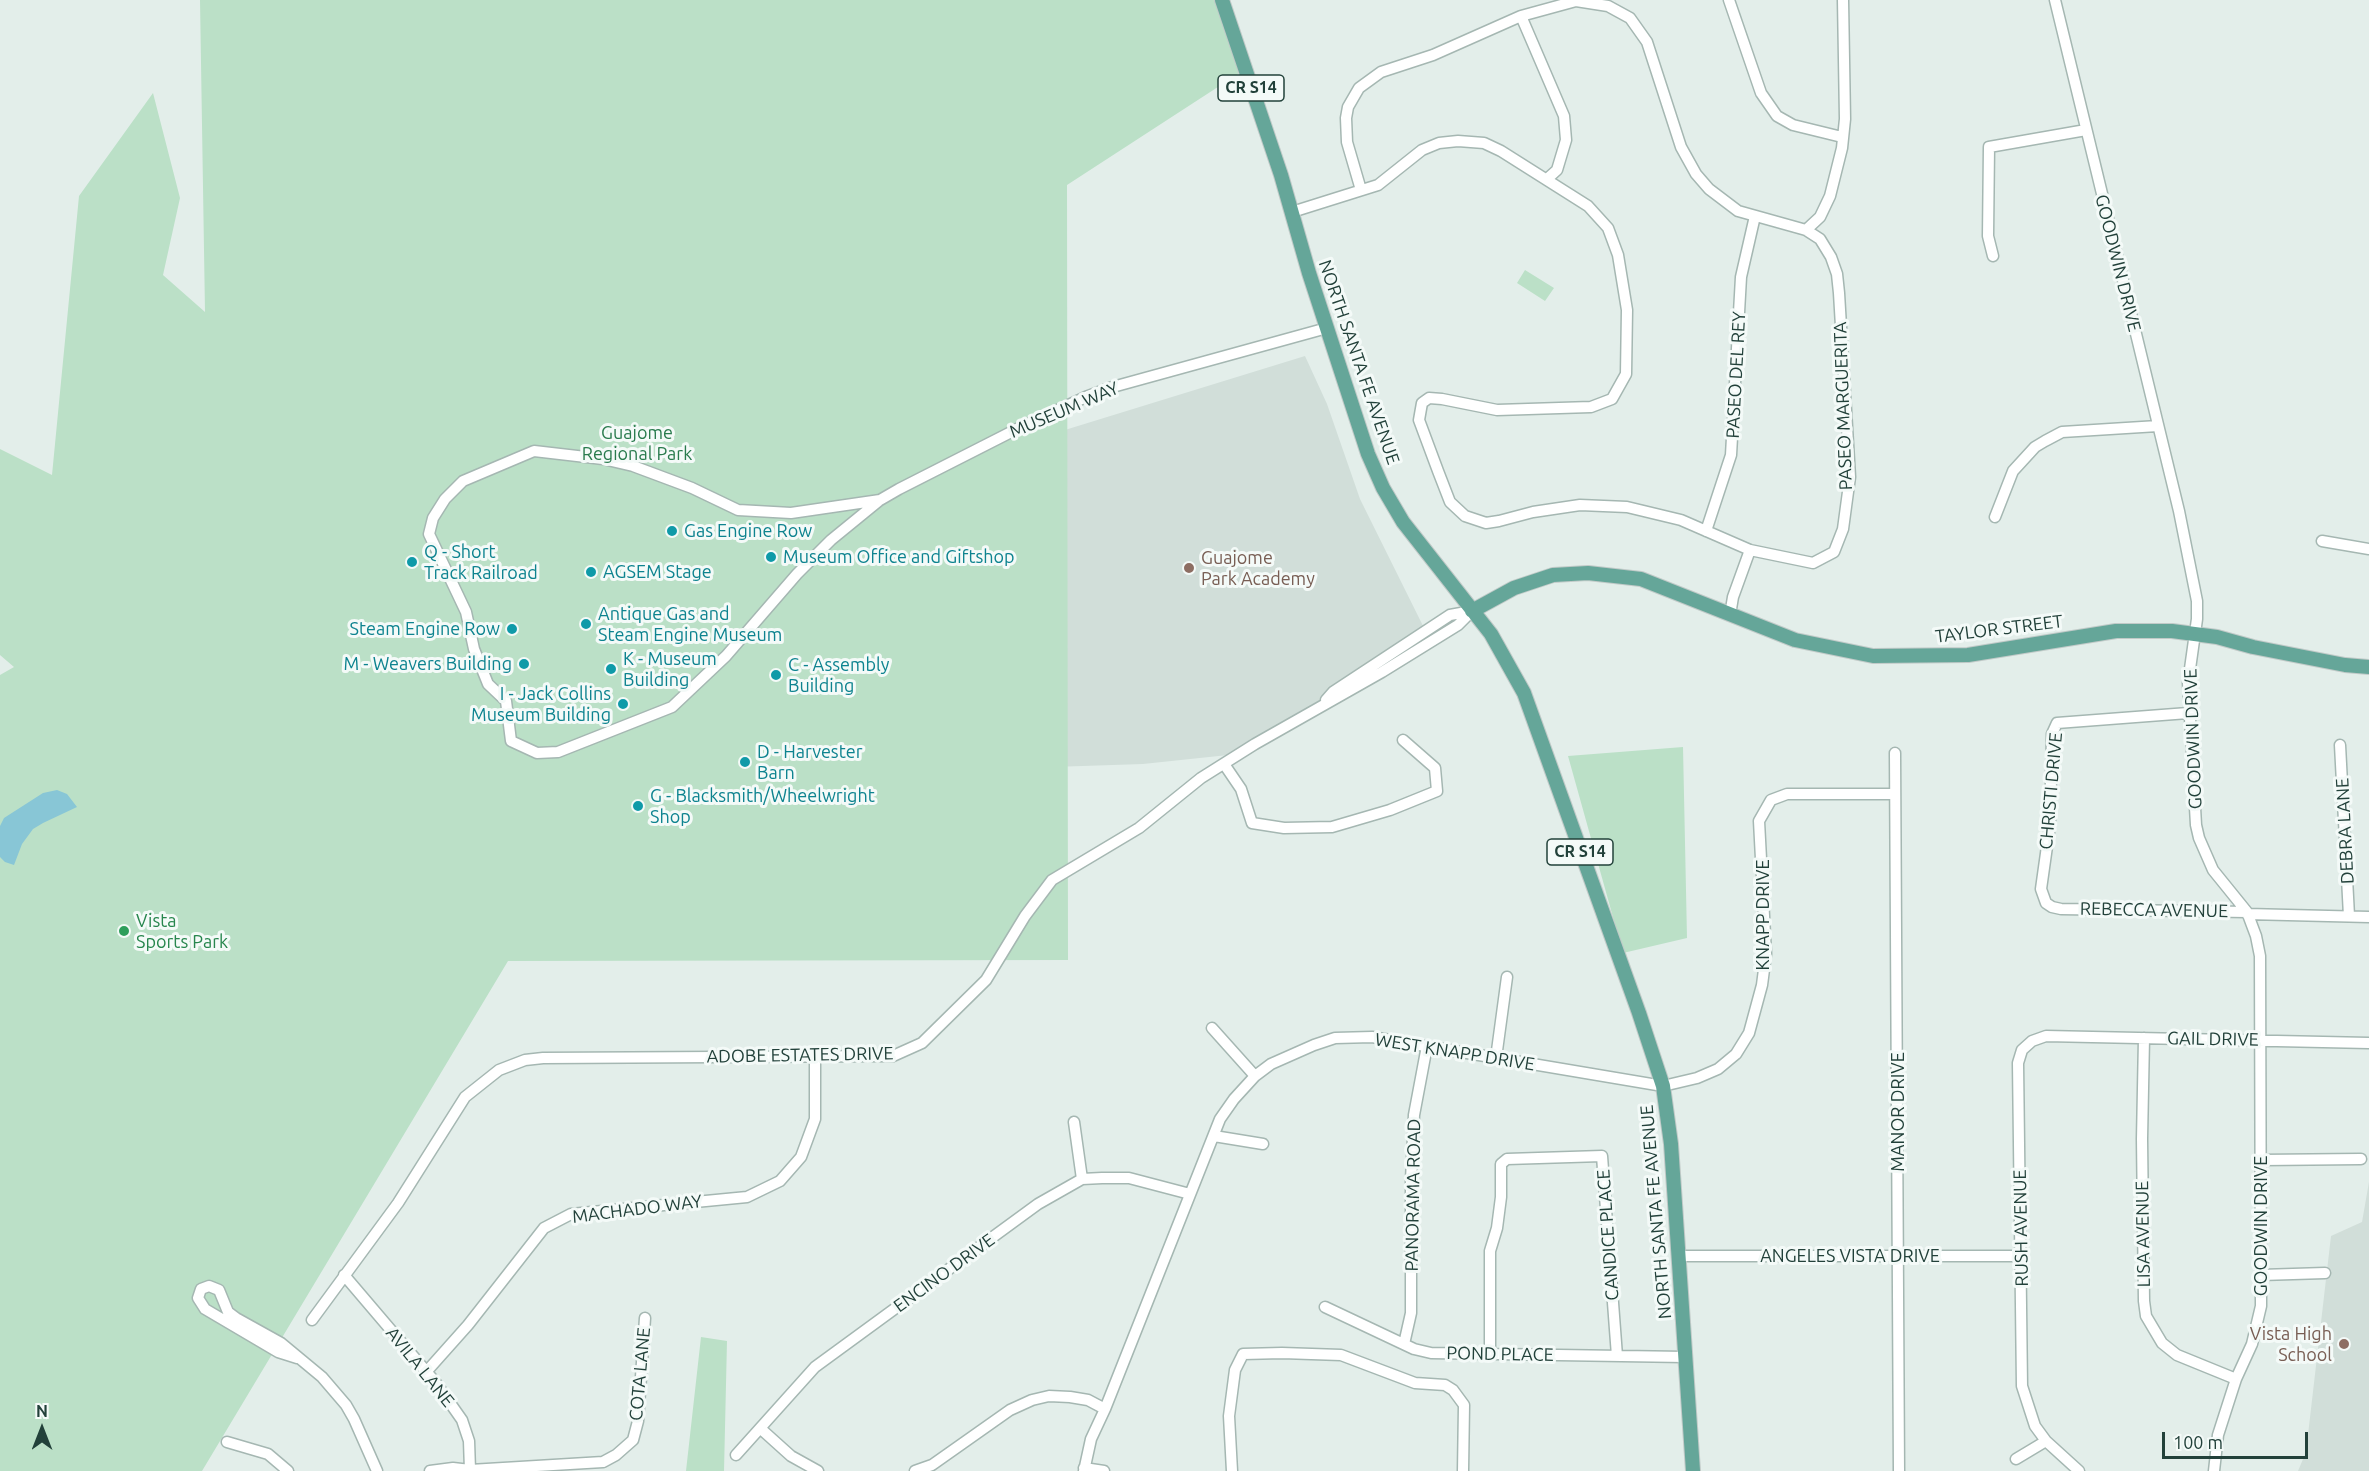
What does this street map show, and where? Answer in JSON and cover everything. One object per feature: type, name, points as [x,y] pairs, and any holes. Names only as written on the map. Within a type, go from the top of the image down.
[{"type":"main road","name":"NORTH SANTA FE AVENUE","points":[[1222,0],[1368,454],[1383,488],[1419,545],[1491,634],[1524,693],[1639,1012],[1663,1086],[1671,1144],[1693,1471]]},
{"type":"main road","name":"TAYLOR STREET","points":[[1472,611],[1514,588],[1553,576],[1588,573],[1641,579],[1795,640],[1873,656],[1968,655],[2116,631],[2172,631],[2217,637],[2253,647],[2345,665],[2369,667]]},
{"type":"street","points":[[1729,0],[1761,93],[1777,116],[1792,125],[1842,137]]},
{"type":"street","points":[[1806,230],[1820,217],[1830,196],[1842,148],[1845,119],[1843,0]]},
{"type":"street","name":"GOODWIN DRIVE","points":[[2055,0],[2179,511],[2197,601],[2197,619],[2188,683],[2196,825],[2199,838],[2214,870],[2247,913],[2256,936],[2260,956],[2261,1305],[2252,1344],[2236,1379],[2218,1435],[2214,1471]]},
{"type":"street","name":"PASEO MARGUERITA","points":[[1576,2],[1610,3],[1630,18],[1647,42],[1681,147],[1696,174],[1708,189],[1738,211],[1806,230],[1820,239],[1831,257],[1837,274],[1850,477],[1844,529],[1834,552],[1813,563],[1750,550],[1681,520],[1627,507],[1580,505],[1533,512],[1499,522],[1486,523],[1465,516],[1450,502],[1419,420],[1422,403],[1429,398],[1497,410],[1591,408],[1612,399],[1626,374],[1627,310],[1618,255],[1608,228],[1588,206],[1501,151],[1484,143],[1458,141],[1439,143],[1422,150],[1387,179],[1361,190],[1347,142],[1348,107],[1359,88],[1381,72],[1433,55],[1521,16],[1576,2]]},
{"type":"street","points":[[1521,16],[1564,116],[1566,140],[1557,170],[1547,179]]},
{"type":"street","points":[[1993,256],[1988,236],[1989,147],[2086,130]]},
{"type":"street","points":[[1292,212],[1361,190]]},
{"type":"street","name":"PASEO DEL REY","points":[[1707,531],[1731,455],[1741,277],[1755,216]]},
{"type":"street","name":"MUSEUM WAY","points":[[880,500],[791,513],[738,510],[693,488],[633,466],[603,459],[534,451],[463,481],[446,499],[433,518],[429,534],[466,612],[474,649],[488,684],[506,701],[511,741],[537,753],[558,752],[672,707],[726,656],[797,574],[880,500],[1021,427],[1088,396],[1109,388],[1327,328]]},
{"type":"street","points":[[1995,517],[2013,471],[2035,447],[2045,441],[2062,432],[2157,426]]},
{"type":"street","points":[[2322,541],[2369,549]]},
{"type":"street","points":[[1730,615],[1733,597],[1750,550]]},
{"type":"street","name":"ADOBE ESTATES DRIVE","points":[[312,1320],[398,1203],[465,1097],[485,1079],[509,1065],[543,1058],[893,1056],[922,1043],[986,980],[1025,915],[1052,880],[1139,828],[1201,778],[1320,707],[1333,692],[1450,615],[1472,611]]},
{"type":"street","name":"CHRISTI DRIVE","points":[[2061,909],[2046,903],[2041,889],[2050,825],[2052,734],[2057,723],[2188,713]]},
{"type":"street","points":[[1224,764],[1241,789],[1252,823],[1284,828],[1332,827],[1390,810],[1437,791],[1435,768],[1403,740]]},
{"type":"street","name":"DEBRA LANE","points":[[2340,745],[2349,916]]},
{"type":"street","name":"MANOR DRIVE","points":[[1895,753],[1899,1471]]},
{"type":"street","name":"KNAPP DRIVE","points":[[1663,1086],[1697,1078],[1718,1069],[1736,1054],[1749,1033],[1762,985],[1766,954],[1759,821],[1771,800],[1787,794],[1895,794]]},
{"type":"street","name":"REBECCA AVENUE","points":[[2061,909],[2369,917]]},
{"type":"street","points":[[1496,1058],[1507,977]]},
{"type":"street","points":[[1212,1028],[1256,1076]]},
{"type":"street","name":"RUSH AVENUE","points":[[2057,1036],[2046,1036],[2032,1041],[2022,1050],[2018,1063],[2022,1386],[2035,1426],[2046,1441],[2079,1471]]},
{"type":"street","name":"GAIL DRIVE","points":[[2057,1036],[2369,1043]]},
{"type":"street","name":"WEST KNAPP DRIVE","points":[[1084,1470],[1091,1438],[1105,1409],[1220,1119],[1234,1099],[1271,1064],[1335,1038],[1372,1037],[1663,1086]]},
{"type":"street","name":"LISA AVENUE","points":[[2144,1038],[2142,1139],[2146,1316],[2162,1343],[2177,1355],[2236,1379]]},
{"type":"street","name":"PANORAMA ROAD","points":[[1404,1344],[1411,1313],[1411,1180],[1414,1115],[1426,1047]]},
{"type":"street","name":"MACHADO WAY","points":[[427,1371],[468,1325],[544,1228],[571,1214],[747,1197],[780,1181],[801,1157],[815,1119],[815,1057]]},
{"type":"street","points":[[1074,1122],[1083,1179]]},
{"type":"street","points":[[1214,1136],[1263,1144]]},
{"type":"street","name":"CANDICE PLACE","points":[[1490,1354],[1490,1251],[1497,1228],[1501,1197],[1501,1164],[1507,1159],[1602,1156],[1617,1356]]},
{"type":"street","points":[[2261,1160],[2361,1159]]},
{"type":"street","name":"ENCINO DRIVE","points":[[736,1455],[815,1367],[1038,1204],[1083,1179],[1129,1178],[1190,1194]]},
{"type":"street","name":"ANGELES VISTA DRIVE","points":[[1678,1256],[2022,1256]]},
{"type":"street","points":[[2261,1275],[2325,1273]]},
{"type":"street","name":"AVILA LANE","points":[[344,1275],[427,1371],[462,1420],[469,1440],[470,1471]]},
{"type":"street","points":[[297,1358],[278,1352],[205,1309],[198,1298],[201,1289],[209,1286],[219,1290],[228,1312],[281,1343],[322,1377],[346,1405],[377,1471]]},
{"type":"street","name":"POND PLACE","points":[[1325,1307],[1414,1349],[1431,1353],[1685,1357]]},
{"type":"street","name":"COTA LANE","points":[[430,1471],[453,1468],[470,1471],[603,1462],[624,1449],[633,1440],[638,1421],[645,1318]]},
{"type":"street","points":[[1232,1471],[1229,1416],[1234,1370],[1243,1354],[1282,1353],[1341,1355],[1415,1383],[1445,1385],[1454,1390],[1464,1405],[1463,1471]]},
{"type":"street","points":[[915,1471],[932,1465],[1010,1410],[1032,1400],[1049,1396],[1070,1397],[1088,1400],[1105,1409]]},
{"type":"street","points":[[761,1429],[791,1456],[818,1471]]},
{"type":"street","points":[[2016,1459],[2046,1441]]},
{"type":"street","points":[[226,1442],[268,1454],[288,1471]]},
{"type":"street","points":[[1084,1470],[1104,1471]]},
{"type":"shaded area","name":"Guajome Park Academy","points":[[1305,356],[1327,404],[1360,499],[1429,638],[1228,755],[1143,764],[1052,767],[1000,450]]},
{"type":"shaded area","name":"Vista High School","points":[[2369,1182],[2369,1471],[2298,1471],[2306,1452],[2331,1236],[2362,1222]]},
{"type":"green space","name":"Guajome Regional Park","points":[[200,0],[1216,0],[1241,72],[1067,185],[1068,960],[508,961],[202,1471],[0,1471],[0,675],[14,667],[0,655],[0,449],[52,475],[79,196],[153,93],[180,198],[163,275],[205,312]]},
{"type":"green space","points":[[1525,270],[1554,288],[1545,301],[1517,283]]},
{"type":"green space","points":[[1683,747],[1687,938],[1623,953],[1568,756]]},
{"type":"green space","points":[[701,1337],[727,1341],[724,1471],[686,1471]]},
{"type":"water","points":[[57,790],[67,794],[77,807],[33,829],[22,844],[14,865],[5,862],[0,857],[0,826],[4,818],[43,793]]},
{"type":"place","name":"Gas Engine Row","points":[[672,531]]},
{"type":"place","name":"Museum Office and Giftshop","points":[[771,557]]},
{"type":"place","name":"Q - Short Track Railroad","points":[[412,562]]},
{"type":"place","name":"Guajome Park Academy","points":[[1189,568]]},
{"type":"place","name":"AGSEM Stage","points":[[591,572]]},
{"type":"place","name":"Antique Gas and Steam Engine Museum","points":[[586,624]]},
{"type":"place","name":"Steam Engine Row","points":[[512,629]]},
{"type":"place","name":"M - Weavers Building","points":[[524,664]]},
{"type":"place","name":"K - Museum Building","points":[[611,669]]},
{"type":"place","name":"C - Assembly Building","points":[[776,675]]},
{"type":"place","name":"I - Jack Collins Museum Building","points":[[623,704]]},
{"type":"place","name":"D - Harvester Barn","points":[[745,762]]},
{"type":"place","name":"G - Blacksmith/Wheelwright Shop","points":[[638,806]]},
{"type":"place","name":"Vista Sports Park","points":[[124,931]]},
{"type":"place","name":"Vista High School","points":[[2344,1344]]}]
